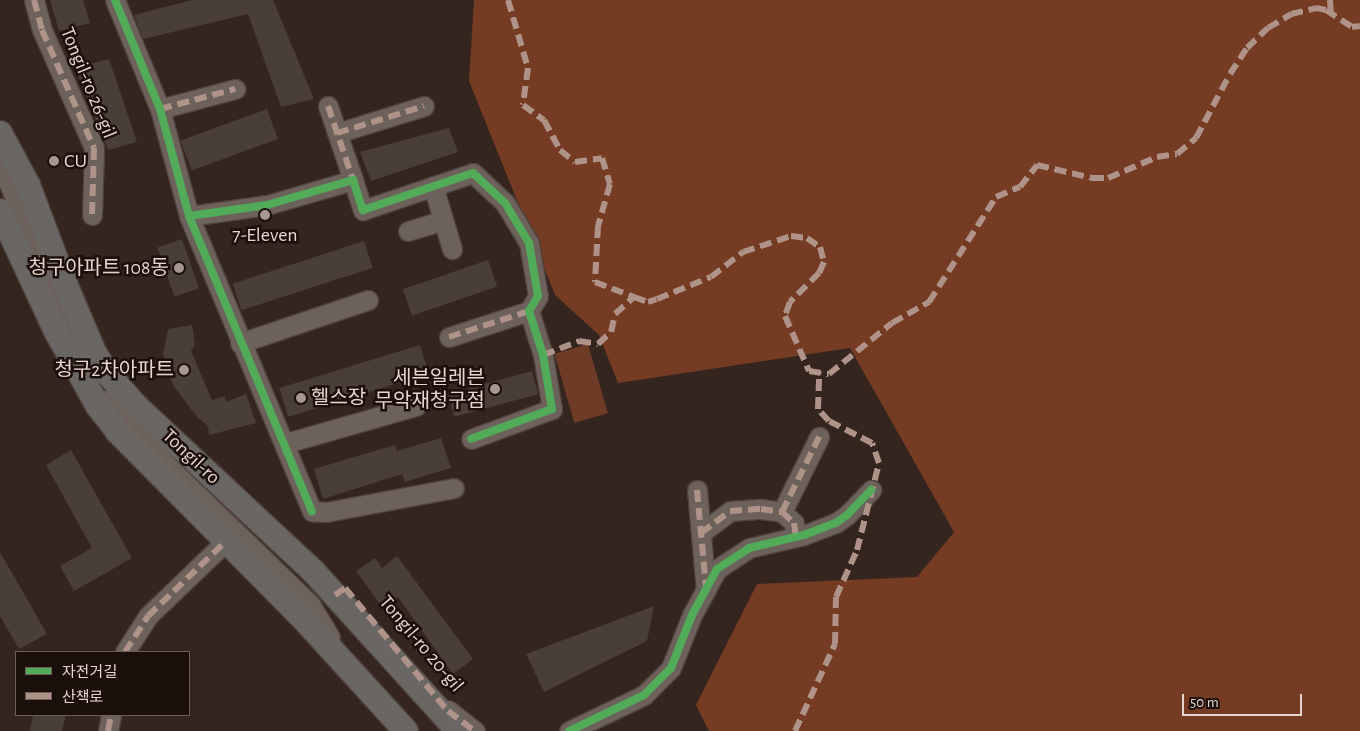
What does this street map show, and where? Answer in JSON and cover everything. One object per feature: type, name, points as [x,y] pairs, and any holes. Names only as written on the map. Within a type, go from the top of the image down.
[{"type":"main road","name":"Tongil-ro","points":[[0,133],[28,185],[66,286],[94,352],[98,378],[98,406],[118,432],[300,616],[406,731]]},
{"type":"main road","name":"Tongil-ro","points":[[0,211],[58,333],[98,378],[136,406],[335,595],[458,731]]},
{"type":"street","name":"Tongil-ro 26-gil","points":[[34,0],[42,30],[94,148],[92,215]]},
{"type":"street","points":[[115,0],[160,109],[189,216],[240,343],[286,443],[312,511],[326,512],[454,488]]},
{"type":"street","points":[[160,109],[235,89]]},
{"type":"street","points":[[328,106],[363,210],[472,173],[505,203],[529,244],[538,296],[529,311],[449,337]]},
{"type":"street","points":[[337,133],[424,106]]},
{"type":"street","points":[[0,162],[70,331],[98,378],[169,467],[310,604],[351,673]]},
{"type":"street","points":[[189,216],[268,205],[353,180]]},
{"type":"street","points":[[433,186],[452,249]]},
{"type":"street","points":[[408,231],[443,220]]},
{"type":"street","points":[[240,343],[368,300]]},
{"type":"street","points":[[471,439],[552,409],[543,355],[529,311]]},
{"type":"street","points":[[286,443],[416,406]]},
{"type":"street","points":[[782,512],[819,437]]},
{"type":"street","points":[[697,490],[706,590]]},
{"type":"street","points":[[569,731],[644,695],[671,668],[717,569],[749,548],[796,537],[836,523],[871,490]]},
{"type":"street","points":[[701,533],[730,511],[761,509],[782,512],[794,523],[796,537]]},
{"type":"street","points":[[126,651],[148,616],[225,542]]},
{"type":"street","name":"Tongil-ro 20-gil","points":[[335,595],[345,588],[448,711],[475,731]]},
{"type":"street","points":[[108,731],[111,716]]},
{"type":"shaded area","points":[[474,0],[1360,0],[1360,731],[709,731],[696,705],[757,584],[917,577],[954,532],[850,348],[618,383],[599,335],[555,295],[469,81]]},
{"type":"shaded area","points":[[588,344],[608,413],[574,423],[554,354]]},
{"type":"building","points":[[50,0],[83,0],[90,23],[59,31]]},
{"type":"building","points":[[192,0],[273,0],[314,99],[281,107],[248,14],[143,39],[134,15]]},
{"type":"building","points":[[109,59],[137,142],[108,150],[75,68]]},
{"type":"building","points":[[267,109],[278,139],[191,171],[181,140]]},
{"type":"building","points":[[449,128],[458,152],[371,181],[360,152]]},
{"type":"building","name":"청구아파트 108동","points":[[182,239],[199,288],[174,297],[157,247]]},
{"type":"building","points":[[364,241],[373,268],[241,310],[233,284]]},
{"type":"building","points":[[488,260],[497,286],[412,316],[403,289]]},
{"type":"building","name":"청구2차아파트","points":[[192,325],[195,344],[191,351],[212,400],[225,396],[226,402],[246,394],[256,423],[209,435],[208,426],[197,417],[173,385],[163,354],[168,329]]},
{"type":"building","points":[[420,345],[429,374],[288,417],[279,388]]},
{"type":"building","points":[[532,371],[538,394],[454,417],[448,394]]},
{"type":"building","points":[[441,438],[451,468],[405,482],[402,474],[323,499],[314,469],[395,445],[397,451]]},
{"type":"building","points":[[71,450],[132,558],[74,591],[60,566],[92,548],[46,465]]},
{"type":"building","points":[[0,552],[47,634],[19,649],[0,616]]},
{"type":"building","points":[[397,556],[473,659],[453,674],[398,597],[383,608],[356,571],[375,558],[382,568]]},
{"type":"building","points":[[654,606],[647,641],[544,692],[526,654]]},
{"type":"building","points":[[33,716],[66,716],[62,731],[30,731]]},
{"type":"marked path","points":[[34,0],[42,30],[94,148],[92,215]]},
{"type":"marked path","points":[[508,0],[528,68],[523,105],[544,120],[560,150],[575,162],[602,158],[610,184],[598,226],[595,282],[634,297]]},
{"type":"marked path","points":[[1330,0],[1331,15]]},
{"type":"marked path","points":[[543,355],[579,341],[598,344],[611,332],[615,314],[634,297],[648,302],[657,299],[711,277],[743,252],[791,236],[807,238],[820,247],[824,262],[819,273],[790,302],[785,316],[809,371],[829,374],[892,323],[929,302],[996,197],[1020,187],[1037,165],[1092,178],[1108,178],[1157,157],[1177,154],[1196,138],[1230,74],[1247,48],[1268,28],[1291,14],[1316,8],[1326,10],[1352,27],[1360,26]]},
{"type":"marked path","points":[[160,109],[235,89]]},
{"type":"marked path","points":[[328,106],[353,180]]},
{"type":"marked path","points":[[337,133],[424,106]]},
{"type":"marked path","points":[[449,337],[529,311]]},
{"type":"marked path","points":[[795,731],[835,644],[836,597],[857,550],[879,463],[872,443],[829,421],[818,409],[819,372]]},
{"type":"marked path","points":[[782,512],[819,437]]},
{"type":"marked path","points":[[697,490],[706,587]]},
{"type":"marked path","points":[[701,533],[730,511],[761,509],[782,512],[794,523],[796,537]]},
{"type":"marked path","points":[[126,651],[148,616],[225,542]]},
{"type":"marked path","points":[[335,595],[345,588],[448,711],[475,731]]},
{"type":"marked path","points":[[108,731],[111,716]]},
{"type":"cycle path","points":[[115,0],[160,109],[189,216],[312,511]]},
{"type":"cycle path","points":[[189,216],[267,205],[353,180],[363,210],[473,173],[505,203],[529,243],[538,296],[529,311],[543,355],[552,409],[471,439]]},
{"type":"cycle path","points":[[569,731],[644,695],[671,668],[692,615],[717,569],[749,548],[804,535],[836,523],[847,515],[871,490]]},
{"type":"place","name":"CU","points":[[54,161]]},
{"type":"place","name":"7-Eleven","points":[[265,215]]},
{"type":"place","name":"청구아파트 108동","points":[[179,268]]},
{"type":"place","name":"청구2차아파트","points":[[184,370]]},
{"type":"place","name":"세븐일레븐 무악재청구점","points":[[495,389]]},
{"type":"place","name":"헬스장","points":[[301,398]]}]
